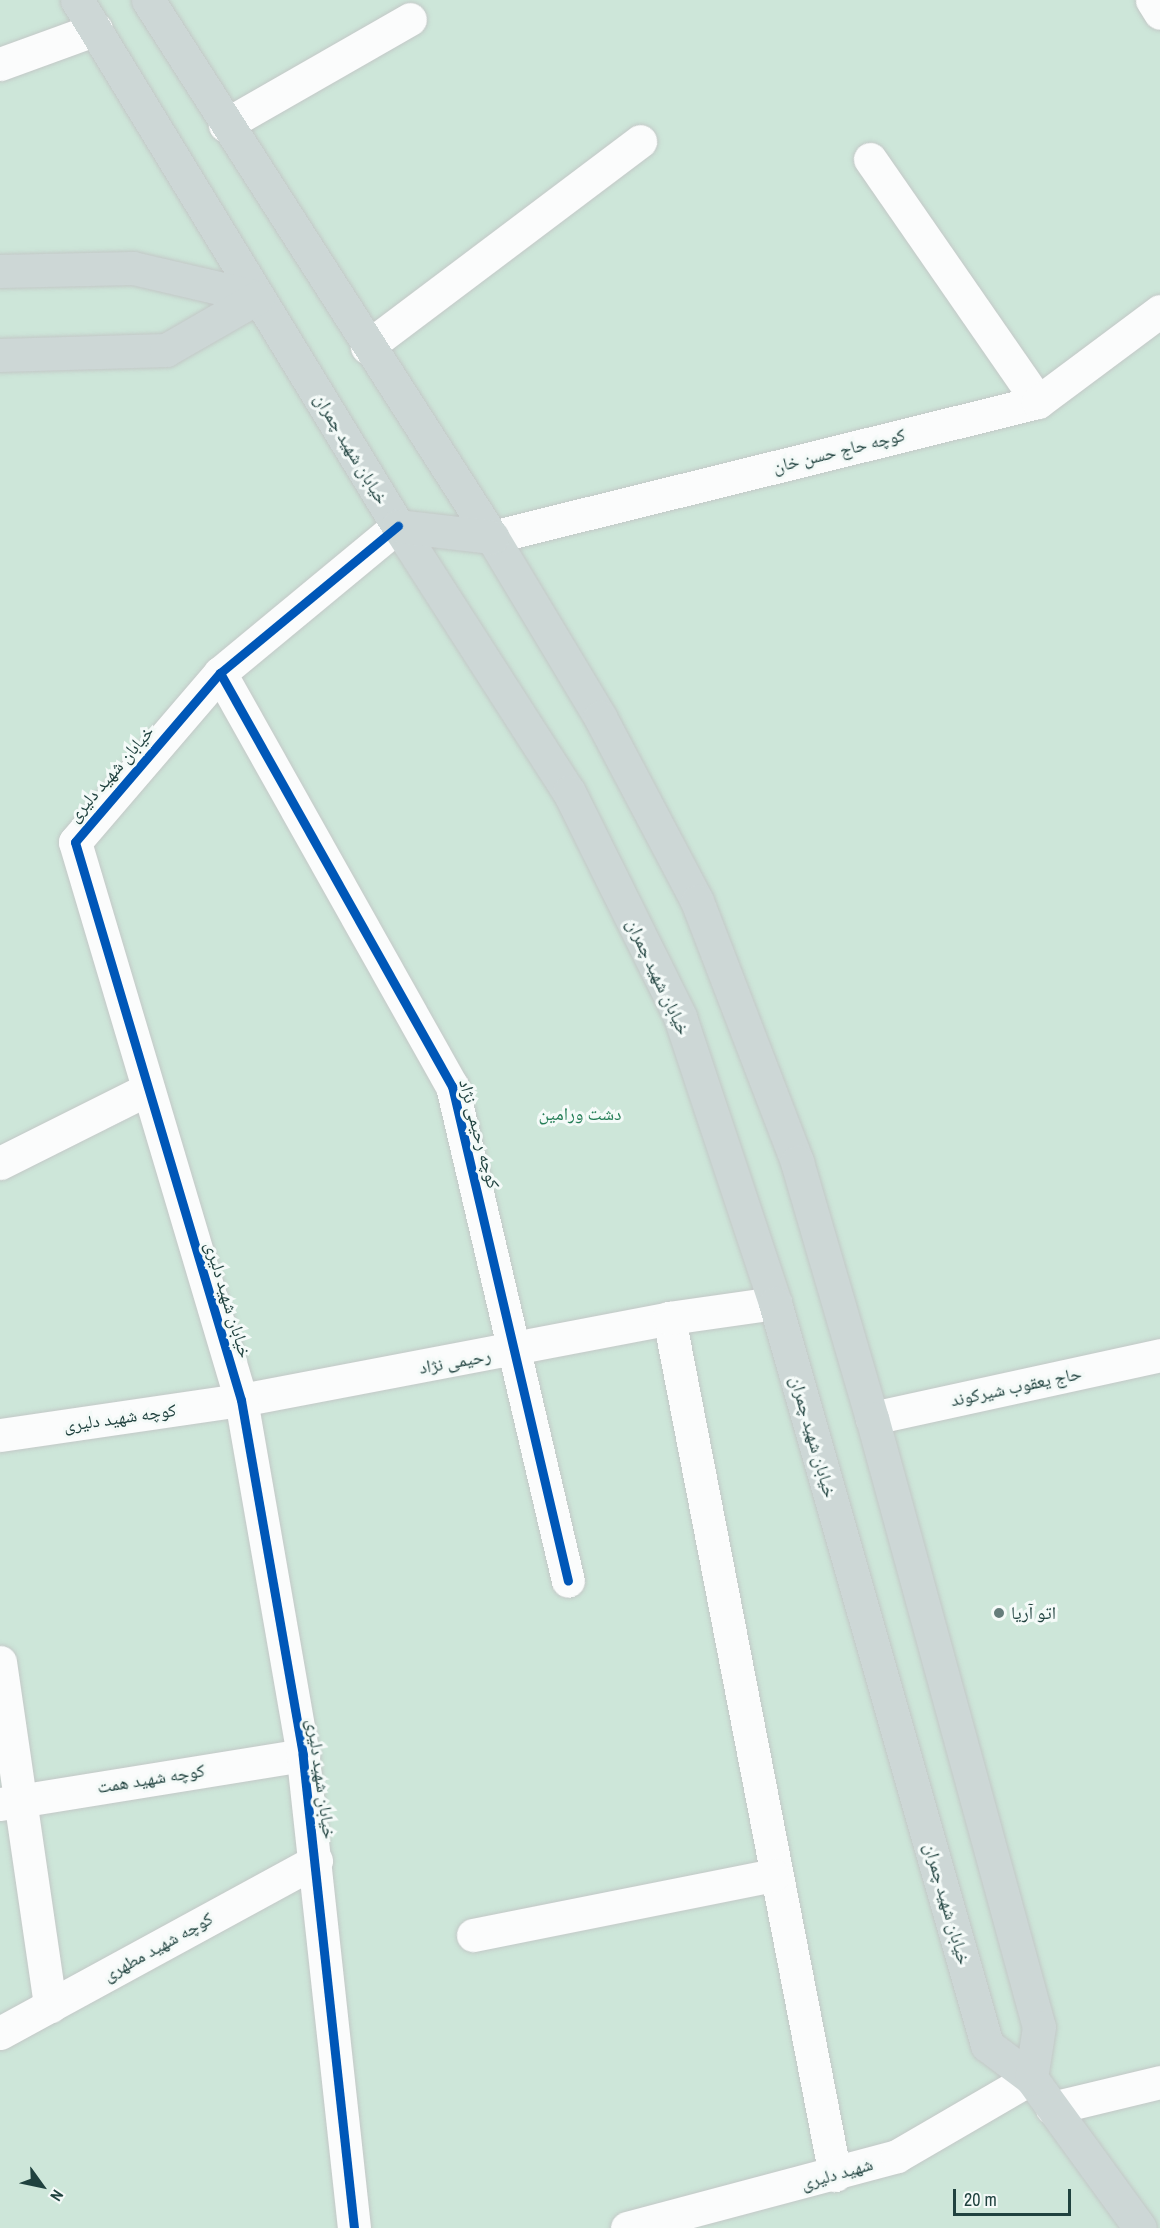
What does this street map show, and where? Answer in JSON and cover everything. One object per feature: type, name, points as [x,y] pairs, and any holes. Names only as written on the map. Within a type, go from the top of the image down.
[{"type":"main road","name":"خیابان شهید چمران","points":[[78,0],[398,526],[569,792],[680,1017],[774,1304],[987,2045],[1031,2078],[1140,2228]]},
{"type":"main road","points":[[152,2],[225,125],[492,537],[600,717],[697,901],[796,1162],[872,1418],[1039,2027],[1031,2078]]},
{"type":"main road","points":[[0,271],[134,268],[258,297]]},
{"type":"main road","points":[[0,355],[166,350],[258,297]]},
{"type":"main road","points":[[398,526],[492,537]]},
{"type":"street","points":[[1152,0],[1160,13]]},
{"type":"street","points":[[225,125],[410,19]]},
{"type":"street","points":[[0,64],[96,29]]},
{"type":"street","points":[[367,347],[640,141]]},
{"type":"street","points":[[870,159],[1038,402]]},
{"type":"street","name":"کوچه حاج حسن خان","points":[[492,537],[1038,402],[1160,311]]},
{"type":"street","name":"خیابان شهید دلیری","points":[[354,2228],[303,1755],[241,1400],[75,842],[220,673],[398,526]]},
{"type":"street","name":"کوچه رحیمی نژاد","points":[[220,673],[452,1086],[568,1581]]},
{"type":"street","points":[[0,1163],[148,1089]]},
{"type":"street","name":"رحیمی نژاد","points":[[241,1400],[514,1351],[669,1318],[774,1304]]},
{"type":"street","points":[[669,1318],[773,1875],[835,2175]]},
{"type":"street","name":"حاج یعقوب شیرکوند","points":[[872,1418],[1160,1355]]},
{"type":"street","name":"کوچه شهید دلیری","points":[[0,1435],[241,1400]]},
{"type":"street","points":[[0,1662],[12,1802],[50,2006]]},
{"type":"street","name":"کوچه شهید همت","points":[[12,1802],[303,1755]]},
{"type":"street","name":"کوچه شهید مطهری","points":[[0,2033],[316,1861]]},
{"type":"street","points":[[473,1935],[773,1875]]},
{"type":"street","name":"شهید دلیری","points":[[627,2228],[835,2175],[897,2156],[1031,2078]]},
{"type":"street","points":[[1052,2108],[1160,2082]]},
{"type":"green space","name":"دشت ورامین","points":[[0,0],[1160,0],[1160,2228],[0,2228]]},
{"type":"cycle path","points":[[354,2228],[303,1755],[241,1400],[75,842],[220,673],[398,526]]},
{"type":"cycle path","points":[[220,673],[452,1086],[568,1581]]},
{"type":"place","name":"اتو آریا","points":[[999,1613]]}]
